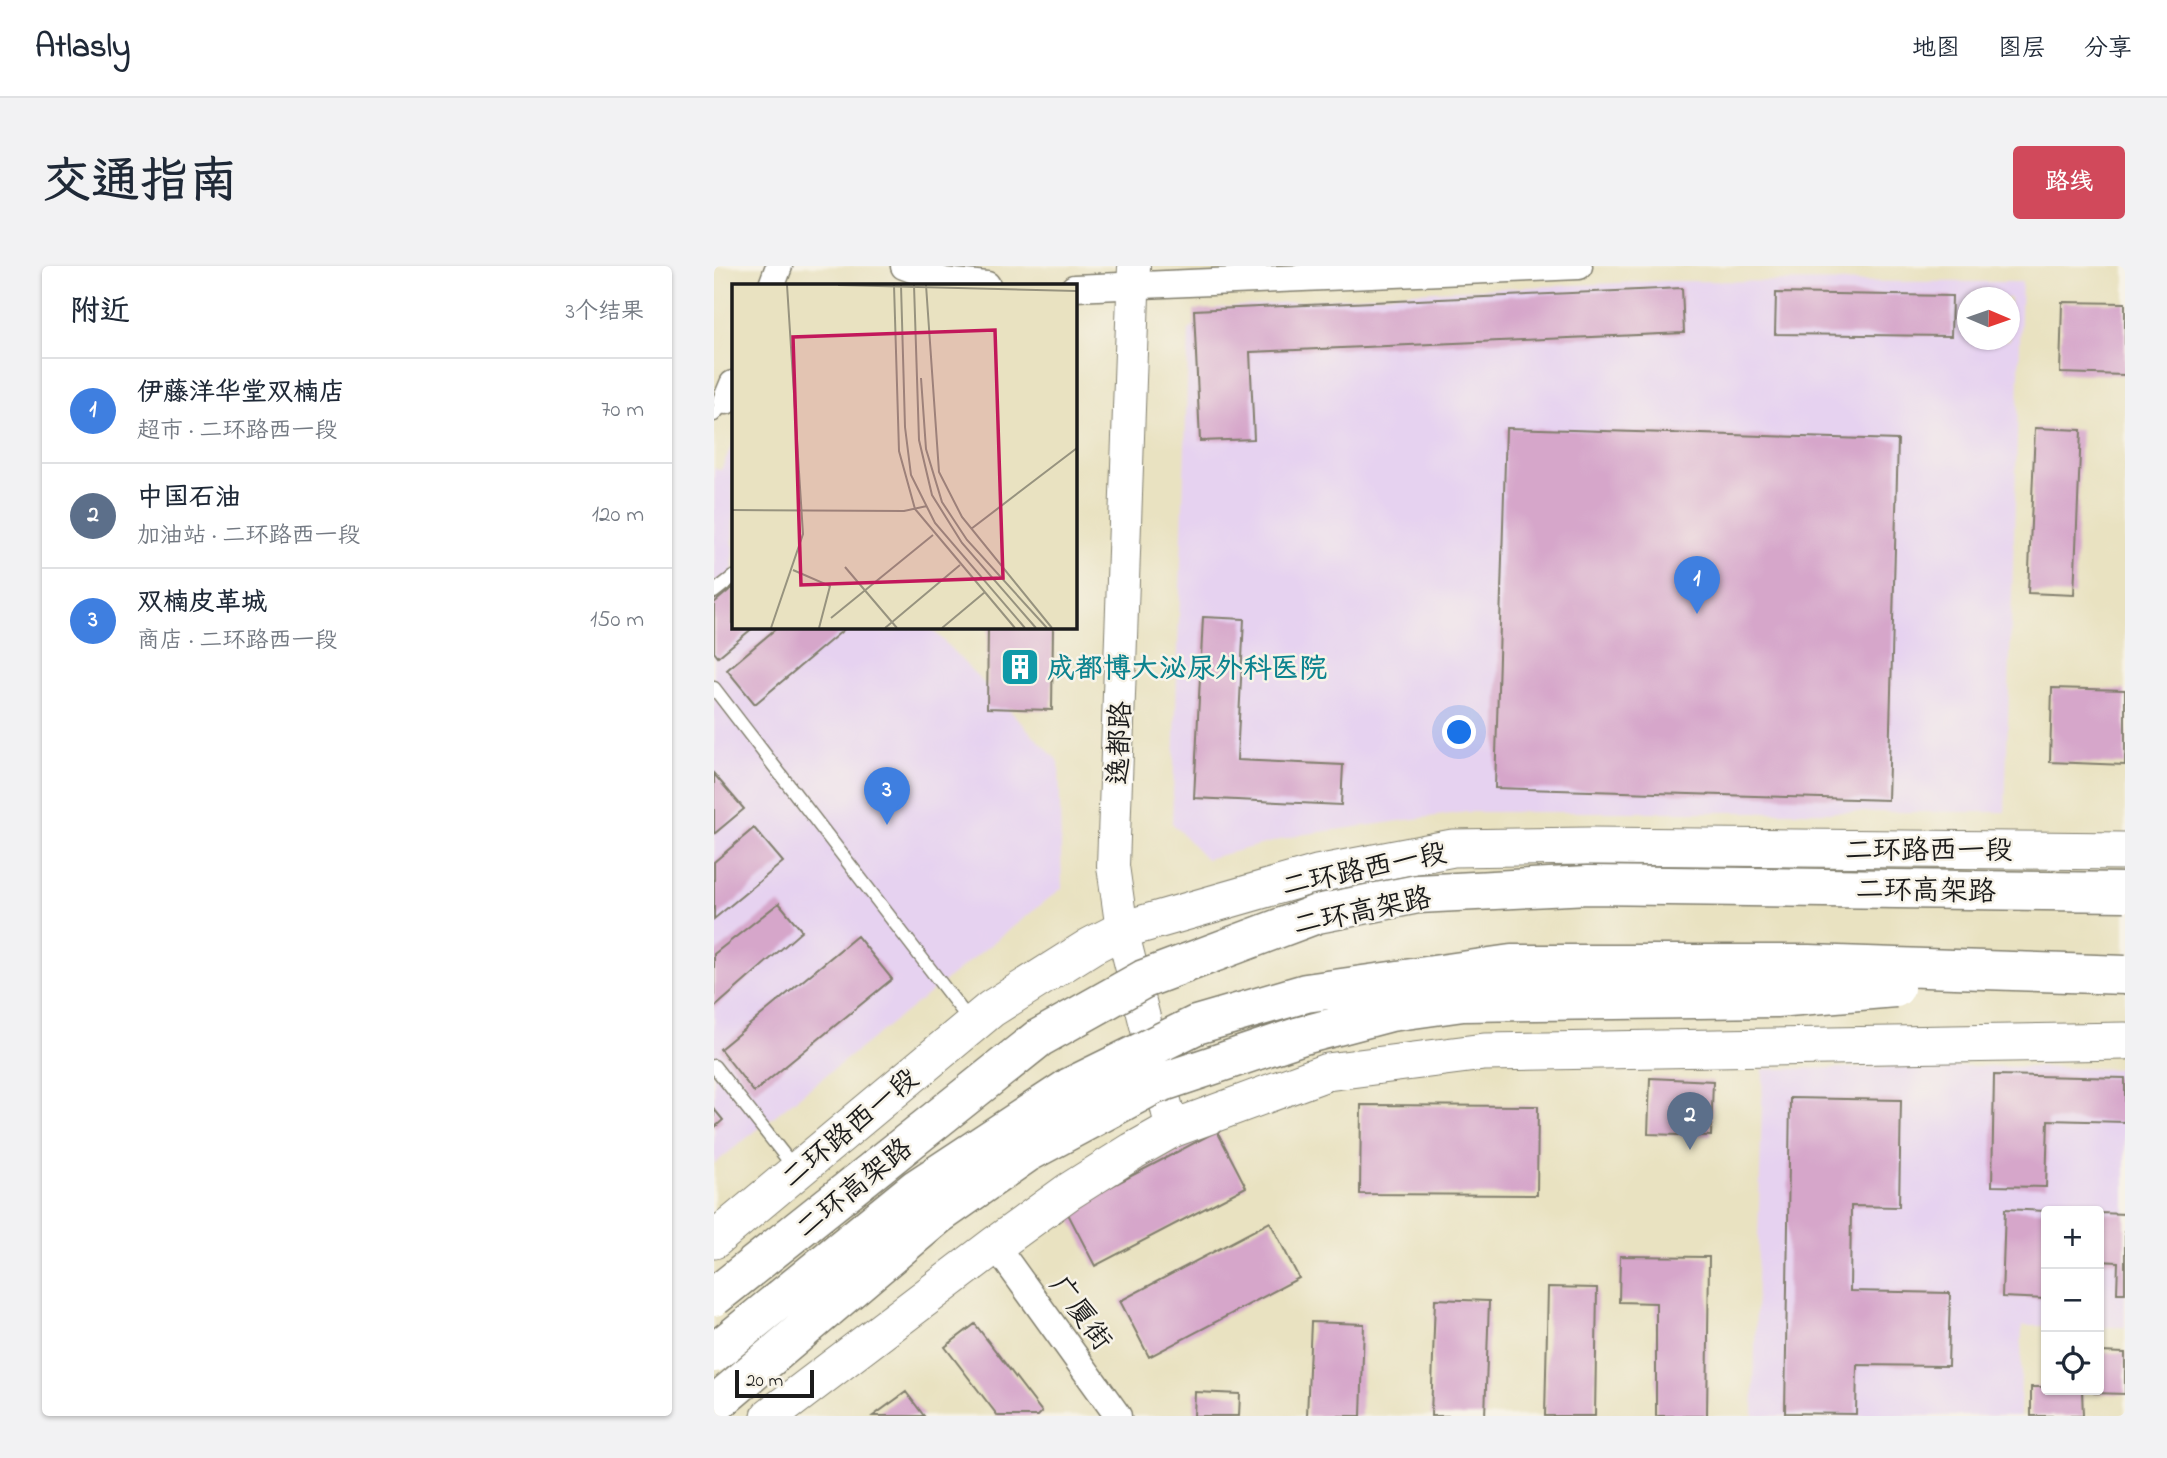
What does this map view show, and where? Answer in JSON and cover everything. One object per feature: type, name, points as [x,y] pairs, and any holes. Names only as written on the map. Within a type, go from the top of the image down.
[{"type":"highway","name":"二环高架路","points":[[714,1297],[1039,1038],[1144,979],[1317,914],[1418,894],[1588,885],[2125,892]]},
{"type":"highway","name":"二环高架路","points":[[714,1353],[918,1188],[1070,1087],[1196,1025],[1306,993],[1511,964],[1809,964],[2125,975]]},
{"type":"highway","points":[[714,1405],[937,1216],[1027,1153],[1154,1085],[1300,1036],[1391,1012],[1463,1002],[1776,998],[2063,973]]},
{"type":"main road","name":"二环路西一段","points":[[714,1240],[991,1009],[1091,946],[1122,930],[1317,874],[1453,848],[1589,846],[2125,851]]},
{"type":"main road","points":[[770,1416],[1068,1192],[1172,1129],[1327,1072],[1485,1052],[2125,1041]]},
{"type":"street","points":[[772,284],[779,266]]},
{"type":"street","points":[[904,266],[944,281],[976,284]]},
{"type":"street","points":[[1076,288],[1134,276],[1579,266]]},
{"type":"street","name":"逸都路","points":[[1134,276],[1113,866],[1122,930],[1172,1129]]},
{"type":"street","name":"广厦街","points":[[995,1245],[1118,1416]]},
{"type":"lane","points":[[714,592],[732,578]]},
{"type":"lane","points":[[714,688],[972,1024]]},
{"type":"lane","points":[[714,1066],[796,1170]]},
{"type":"shaded area","points":[[1664,281],[2022,282],[2020,344],[2020,287],[1957,287],[1957,350],[2020,350],[2005,812],[1465,812],[1299,835],[1206,859],[1172,823],[1189,330],[1217,308],[1413,292]]},
{"type":"shaded area","points":[[732,444],[732,628],[931,628],[1059,762],[1062,888],[714,1164],[714,468],[721,470]]},
{"type":"shaded area","points":[[1982,1066],[2125,1069],[2125,1327],[2104,1327],[2104,1206],[2041,1206],[2041,1326],[2022,1326],[2020,1416],[1753,1416],[1763,1069]]},
{"type":"building","points":[[1682,288],[1684,333],[1250,352],[1254,439],[1200,441],[1194,310]]},
{"type":"building","points":[[1776,293],[1952,296],[1951,336],[1775,334]]},
{"type":"building","points":[[2062,302],[2125,303],[2125,375],[2060,373]]},
{"type":"building","points":[[1506,428],[1898,440],[1888,800],[1495,788]]},
{"type":"building","points":[[2035,428],[2081,430],[2074,595],[2028,593]]},
{"type":"building","points":[[732,588],[732,628],[753,628],[718,657],[714,652],[714,603]]},
{"type":"building","points":[[1203,617],[1244,619],[1237,760],[1343,765],[1341,805],[1194,798]]},
{"type":"building","points":[[777,628],[846,628],[755,704],[727,670]]},
{"type":"building","name":"成都博大泌尿外科医院","points":[[988,628],[1053,628],[1052,710],[987,708]]},
{"type":"building","points":[[2052,688],[2125,690],[2125,765],[2050,762]]},
{"type":"building","points":[[714,774],[744,809],[714,834]]},
{"type":"building","points":[[754,828],[783,862],[714,919],[714,862]]},
{"type":"building","points":[[779,903],[802,931],[714,1008],[714,954]]},
{"type":"building","points":[[857,936],[892,979],[754,1092],[720,1049]]},
{"type":"building","points":[[1994,1075],[2125,1078],[2125,1122],[2048,1120],[2046,1187],[1992,1186]]},
{"type":"building","points":[[1650,1078],[1713,1081],[1711,1136],[1648,1134]]},
{"type":"building","points":[[1790,1098],[1901,1100],[1899,1207],[1851,1206],[1850,1291],[1950,1293],[1948,1366],[1857,1365],[1856,1414],[1785,1413]]},
{"type":"building","points":[[1361,1105],[1538,1106],[1537,1195],[1360,1194]]},
{"type":"building","points":[[714,1109],[723,1120],[714,1128]]},
{"type":"building","points":[[1217,1131],[1246,1187],[1095,1266],[1066,1210]]},
{"type":"building","points":[[2005,1209],[2041,1211],[2041,1299],[2002,1297]]},
{"type":"building","points":[[2104,1213],[2125,1214],[2125,1293],[2117,1293],[2118,1262],[2104,1261]]},
{"type":"building","points":[[1270,1222],[1299,1278],[1149,1357],[1120,1301]]},
{"type":"building","points":[[1620,1256],[1709,1257],[1707,1416],[1656,1416],[1656,1303],[1619,1302]]},
{"type":"building","points":[[1548,1287],[1597,1288],[1595,1416],[1545,1416]]},
{"type":"building","points":[[1435,1299],[1489,1301],[1485,1416],[1431,1416]]},
{"type":"building","points":[[1311,1322],[1364,1324],[1361,1416],[1307,1416]]},
{"type":"building","points":[[975,1324],[1042,1412],[1038,1416],[998,1416],[945,1347]]},
{"type":"building","points":[[2104,1352],[2125,1353],[2125,1394],[2104,1393]]},
{"type":"building","points":[[2031,1387],[2041,1387],[2041,1395],[2082,1395],[2083,1416],[2031,1416]]},
{"type":"building","points":[[906,1392],[924,1416],[873,1416]]},
{"type":"building","points":[[1195,1392],[1240,1394],[1239,1416],[1194,1416]]},
{"type":"place","name":"伊藤洋华堂双楠店","points":[[1697,614]]},
{"type":"place","name":"成都博大泌尿外科医院","points":[[1020,667]]},
{"type":"place","name":"双楠皮革城","points":[[887,825]]},
{"type":"place","name":"中国石油","points":[[1690,1150]]}]
